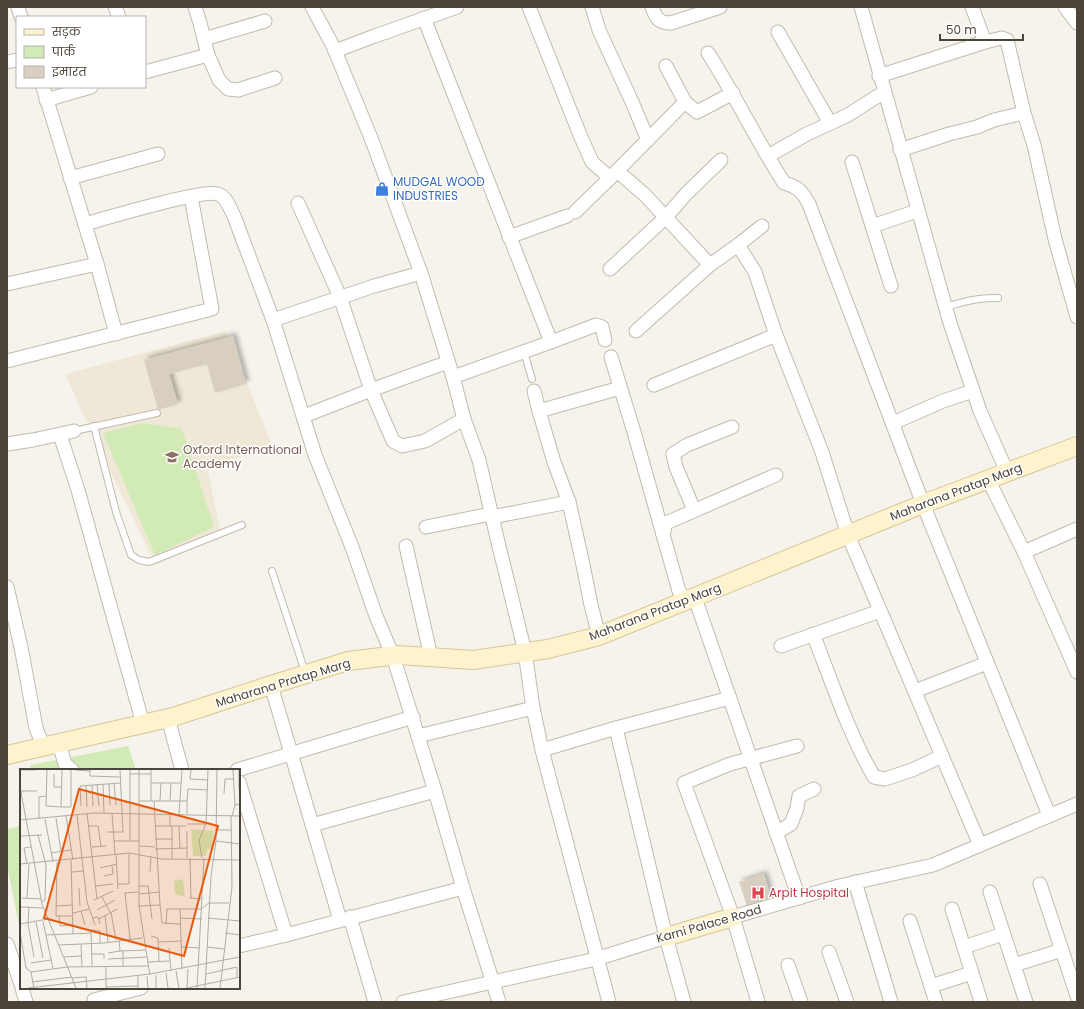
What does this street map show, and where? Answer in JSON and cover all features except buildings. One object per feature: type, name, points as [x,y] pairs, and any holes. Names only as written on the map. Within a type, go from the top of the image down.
[{"type":"street","points":[[195,7],[208,55],[219,80],[228,89],[238,90],[275,78]]},
{"type":"street","points":[[312,7],[335,51],[371,138],[421,273],[453,377],[464,419],[479,460],[525,652],[533,708],[542,750],[596,958],[609,1002]]},
{"type":"street","points":[[335,51],[457,7]]},
{"type":"street","points":[[529,7],[592,162],[644,194],[710,265]]},
{"type":"street","points":[[592,7],[599,30],[648,140]]},
{"type":"street","points":[[652,7],[655,16],[663,23],[671,23],[720,7]]},
{"type":"street","points":[[972,7],[985,42]]},
{"type":"street","points":[[1065,7],[1077,23]]},
{"type":"street","points":[[863,8],[879,76],[945,307],[980,411],[1007,472]]},
{"type":"street","points":[[424,18],[551,342]]},
{"type":"street","points":[[204,39],[264,21]]},
{"type":"street","points":[[778,32],[830,123]]},
{"type":"street","points":[[879,76],[985,42],[1002,38],[1007,40],[1024,113],[1034,145],[1055,239],[1077,317]]},
{"type":"street","points":[[708,53],[733,93],[784,183],[796,186],[804,194],[809,204],[923,504],[986,663],[1049,815]]},
{"type":"street","points":[[146,72],[208,55]]},
{"type":"street","points":[[666,66],[685,102],[697,112],[733,93]]},
{"type":"street","points":[[83,88],[44,93],[97,264],[116,334]]},
{"type":"street","points":[[768,156],[807,134],[848,115],[884,92]]},
{"type":"street","points":[[509,237],[571,214],[614,175],[685,102]]},
{"type":"street","points":[[900,150],[948,134],[977,127],[994,120],[1024,113]]},
{"type":"street","points":[[70,178],[158,154]]},
{"type":"street","points":[[610,269],[666,217],[686,194],[721,160]]},
{"type":"street","points":[[852,162],[891,286]]},
{"type":"street","points":[[85,224],[191,197],[219,194],[226,200],[234,216],[273,320],[316,455],[352,547],[376,616],[393,656],[436,791],[463,888],[499,1002]]},
{"type":"street","points":[[7,361],[212,309],[191,197]]},
{"type":"street","points":[[298,203],[340,297],[371,390],[393,441],[402,446],[425,441],[464,419]]},
{"type":"street","points":[[872,226],[918,212]]},
{"type":"street","points":[[636,331],[710,265],[762,226]]},
{"type":"street","points":[[738,245],[756,272],[776,335],[822,452],[848,535],[980,845]]},
{"type":"street","points":[[7,284],[97,264]]},
{"type":"street","points":[[273,320],[374,286],[421,273]]},
{"type":"street","points":[[453,377],[596,325],[602,327],[605,340]]},
{"type":"street","points":[[654,385],[776,335]]},
{"type":"street","points":[[611,357],[679,591],[691,599],[730,698],[799,898]]},
{"type":"street","points":[[304,416],[448,362]]},
{"type":"street","points":[[533,385],[554,462],[569,502],[599,636]]},
{"type":"street","points":[[539,411],[620,388]]},
{"type":"street","points":[[893,423],[943,401],[973,391]]},
{"type":"street","points":[[694,510],[676,467],[673,454],[687,445],[732,427]]},
{"type":"street","points":[[7,444],[60,435],[74,431]]},
{"type":"street","points":[[60,435],[78,490],[143,724]]},
{"type":"street","name":"Maharana Pratap Marg","points":[[7,755],[168,718],[348,661],[393,656],[473,660],[548,649],[599,636],[923,504],[1077,446]]},
{"type":"street","points":[[663,535],[666,523],[776,475]]},
{"type":"street","points":[[988,479],[1024,552],[1077,672]]},
{"type":"street","points":[[426,527],[569,502]]},
{"type":"street","points":[[1024,552],[1077,529]]},
{"type":"street","points":[[406,546],[431,657]]},
{"type":"street","points":[[7,587],[21,647],[36,728],[65,764],[71,769]]},
{"type":"street","points":[[781,646],[880,611]]},
{"type":"street","points":[[813,634],[865,763],[874,776],[885,779],[912,770],[942,756]]},
{"type":"street","points":[[915,691],[986,663]]},
{"type":"street","points":[[270,685],[312,825],[375,1002]]},
{"type":"street","points":[[542,750],[616,728],[730,698]]},
{"type":"street","points":[[418,736],[533,708]]},
{"type":"street","points":[[240,769],[413,717]]},
{"type":"street","points":[[168,718],[182,769]]},
{"type":"street","points":[[616,728],[666,937],[684,1002]]},
{"type":"street","points":[[758,1002],[733,917],[684,783],[730,764],[797,746]]},
{"type":"street","points":[[240,785],[286,935]]},
{"type":"street","points":[[776,833],[791,824],[798,796],[814,789]]},
{"type":"street","points":[[312,825],[436,791]]},
{"type":"street","name":"Karni Palace Road","points":[[403,1002],[493,983],[596,958],[855,882],[933,865],[1077,804]]},
{"type":"street","points":[[855,882],[891,1002]]},
{"type":"street","points":[[1040,884],[1062,950],[1073,973],[1077,996]]},
{"type":"street","points":[[240,946],[463,888]]},
{"type":"street","points":[[990,892],[1026,1002]]},
{"type":"street","points":[[952,909],[981,1002]]},
{"type":"street","points":[[910,921],[936,1002]]},
{"type":"street","points":[[964,947],[1003,934]]},
{"type":"street","points":[[7,944],[17,982]]},
{"type":"street","points":[[1014,965],[1062,950]]},
{"type":"street","points":[[829,952],[847,1002]]},
{"type":"street","points":[[788,965],[801,1002]]},
{"type":"street","points":[[931,986],[972,973]]},
{"type":"street","points":[[20,989],[26,1002]]},
{"type":"street","points":[[93,997],[136,989]]},
{"type":"lane","points":[[945,307],[968,301],[998,298]]},
{"type":"lane","points":[[524,352],[533,385]]},
{"type":"lane","points":[[74,431],[157,413]]},
{"type":"lane","points":[[94,426],[116,512],[131,555],[139,560],[149,562],[242,525]]},
{"type":"lane","points":[[272,571],[306,674]]},
{"type":"shaded area","name":"Oxford International Academy","points":[[226,331],[273,448],[207,466],[221,535],[156,565],[93,436],[65,374]]},
{"type":"green space","points":[[143,423],[182,429],[214,527],[155,555],[103,433]]},
{"type":"green space","points":[[128,746],[136,769],[31,769],[30,765]]},
{"type":"green space","points":[[20,826],[20,930],[7,865],[7,829]]},
{"type":"place","name":"MUDGAL WOOD INDUSTRIES","points":[[382,189]]},
{"type":"place","name":"Oxford International Academy","points":[[172,457]]},
{"type":"place","name":"Arpit Hospital","points":[[758,893]]}]
